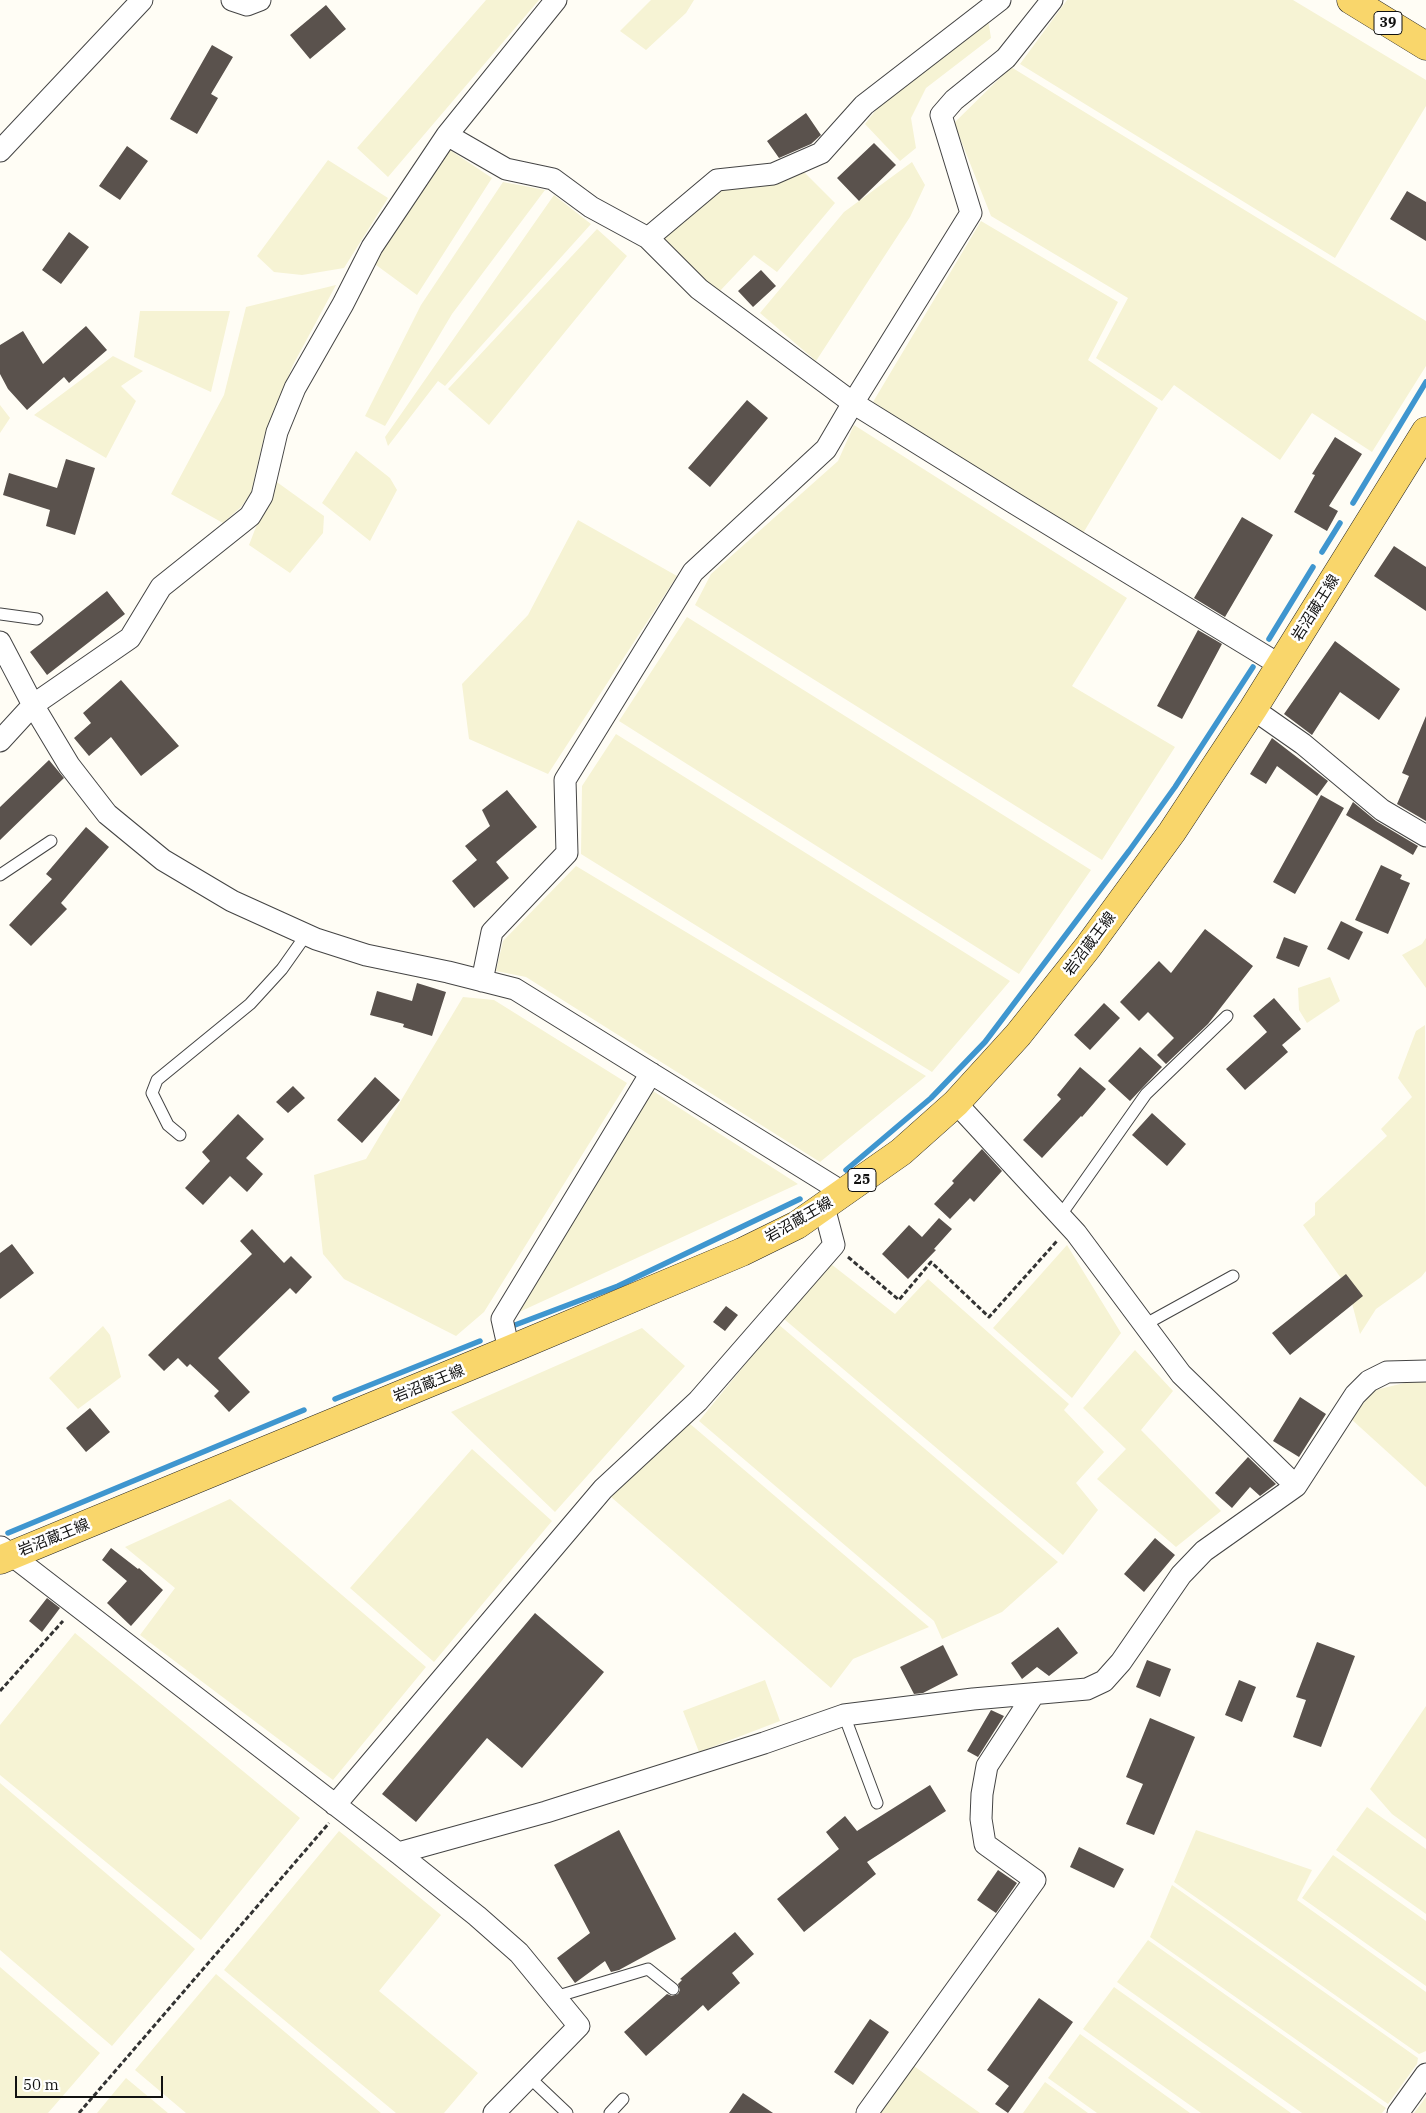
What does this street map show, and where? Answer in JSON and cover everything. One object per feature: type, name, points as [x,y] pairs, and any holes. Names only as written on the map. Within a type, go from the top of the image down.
[{"type":"main road","name":"39","points":[[1351,0],[1426,46]]},
{"type":"main road","name":"岩沼蔵王線","points":[[4,1554],[509,1350],[742,1252],[797,1225],[901,1152],[956,1103],[1018,1035],[1088,947],[1172,832],[1253,709],[1426,431]]},
{"type":"street","points":[[0,151],[36,115],[57,90],[142,0]]},
{"type":"street","points":[[232,0],[247,4],[260,0]]},
{"type":"street","points":[[0,741],[32,705],[130,638],[161,587],[250,516],[262,496],[277,432],[295,388],[343,304],[372,247],[447,135],[556,0]]},
{"type":"street","points":[[648,238],[718,180],[773,174],[821,153],[864,104],[1000,0]]},
{"type":"street","points":[[482,981],[492,932],[567,853],[566,780],[693,572],[826,449],[852,403],[971,213],[942,115],[954,100],[1006,58],[1052,0]]},
{"type":"street","points":[[447,135],[506,170],[553,179],[591,207],[648,238],[699,289],[852,403],[1280,665]]},
{"type":"street","points":[[0,642],[32,705],[69,765],[107,814],[163,860],[232,901],[306,934],[366,955],[515,989],[651,1073],[834,1200],[834,1245],[698,1401],[603,1489],[338,1807]]},
{"type":"street","points":[[1253,709],[1304,744],[1382,810],[1426,836]]},
{"type":"street","points":[[509,1350],[502,1319],[651,1073]]},
{"type":"street","points":[[956,1103],[1065,1221],[1181,1374],[1296,1486]]},
{"type":"street","points":[[398,1853],[546,1812],[764,1743],[844,1715],[973,1699],[1087,1689],[1104,1681],[1121,1662],[1181,1575],[1204,1551],[1296,1486],[1355,1395],[1369,1380],[1387,1372],[1426,1371]]},
{"type":"street","points":[[4,1554],[76,1606],[398,1853],[519,1952],[579,2026],[494,2113]]},
{"type":"street","points":[[867,2113],[1034,1880],[985,1844],[981,1819],[982,1794],[987,1766],[1034,1694]]},
{"type":"street","points":[[1398,2113],[1426,2074]]},
{"type":"lane","points":[[0,614],[36,619]]},
{"type":"lane","points":[[0,875],[51,841]]},
{"type":"lane","points":[[180,1135],[168,1125],[152,1093],[157,1080],[250,1004],[282,969],[306,934]]},
{"type":"lane","points":[[1065,1221],[1146,1094],[1227,1016]]},
{"type":"lane","points":[[1144,1325],[1233,1276]]},
{"type":"lane","points":[[844,1715],[877,1803]]},
{"type":"lane","points":[[555,1997],[648,1969],[673,1990]]},
{"type":"lane","points":[[529,2076],[567,2113]]},
{"type":"lane","points":[[610,2113],[623,2099]]},
{"type":"path","points":[[834,1245],[899,1300],[931,1262],[989,1317],[1065,1221]]},
{"type":"path","points":[[0,1691],[76,1606]]},
{"type":"path","points":[[79,2113],[338,1807]]},
{"type":"shaded area","points":[[486,0],[539,0],[388,177],[357,148]]},
{"type":"shaded area","points":[[651,0],[694,0],[686,13],[646,50],[620,31]]},
{"type":"shaded area","points":[[1067,0],[1293,0],[1426,80],[1426,106],[1335,258],[1020,64]]},
{"type":"shaded area","points":[[988,19],[991,38],[926,88],[911,118],[916,148],[900,161],[865,124],[883,101]]},
{"type":"shaded area","points":[[1011,67],[1426,321],[1426,366],[1372,452],[1312,413],[1280,460],[1174,385],[1162,401],[1096,358],[1128,298],[991,216],[954,123]]},
{"type":"shaded area","points":[[447,148],[492,178],[417,295],[372,262]]},
{"type":"shaded area","points":[[328,160],[388,198],[344,268],[302,275],[274,272],[257,256]]},
{"type":"shaded area","points":[[912,162],[925,185],[910,217],[816,361],[760,313],[844,212]]},
{"type":"shaded area","points":[[802,170],[835,203],[777,272],[754,255],[718,293],[661,241],[716,190]]},
{"type":"shaded area","points":[[503,182],[545,190],[452,314],[385,426],[365,416],[421,305]]},
{"type":"shaded area","points":[[554,195],[591,224],[445,386],[438,381],[388,446],[385,437]]},
{"type":"shaded area","points":[[981,221],[1118,302],[1088,360],[1158,408],[1082,535],[873,402]]},
{"type":"shaded area","points":[[597,229],[627,256],[489,425],[448,389]]},
{"type":"shaded area","points":[[336,285],[293,365],[264,437],[251,493],[241,507],[223,523],[171,494],[224,395],[246,307]]},
{"type":"shaded area","points":[[140,311],[230,311],[211,392],[134,357]]},
{"type":"shaded area","points":[[113,356],[143,371],[121,386],[136,401],[106,458],[34,415]]},
{"type":"shaded area","points":[[0,405],[10,418],[0,433]]},
{"type":"shaded area","points":[[854,425],[1127,598],[1072,686],[1175,747],[1102,860],[695,605],[711,574],[838,461]]},
{"type":"shaded area","points":[[356,451],[390,478],[397,490],[370,541],[322,503]]},
{"type":"shaded area","points":[[274,480],[324,516],[323,533],[290,573],[249,545]]},
{"type":"shaded area","points":[[578,520],[677,576],[548,774],[469,739],[462,684],[528,615]]},
{"type":"shaded area","points":[[687,617],[1091,870],[1019,974],[619,721]]},
{"type":"shaded area","points":[[616,734],[1010,981],[932,1072],[581,854],[582,786]]},
{"type":"shaded area","points":[[576,866],[926,1076],[820,1162],[526,977],[496,971],[503,941]]},
{"type":"shaded area","points":[[1426,938],[1426,988],[1402,955],[1422,944]]},
{"type":"shaded area","points":[[1330,977],[1340,1001],[1307,1023],[1299,1010],[1298,988]]},
{"type":"shaded area","points":[[463,997],[494,1000],[627,1083],[484,1312],[456,1336],[344,1279],[323,1254],[314,1175],[366,1159]]},
{"type":"shaded area","points":[[1425,1025],[1426,1271],[1421,1277],[1376,1309],[1360,1334],[1348,1288],[1303,1225],[1315,1215],[1315,1203],[1387,1136],[1381,1129],[1412,1097],[1398,1078],[1416,1031]]},
{"type":"shaded area","points":[[653,1091],[798,1184],[517,1313]]},
{"type":"shaded area","points":[[1067,1245],[1121,1333],[1072,1398],[993,1328]]},
{"type":"shaded area","points":[[831,1264],[895,1314],[928,1279],[1069,1404],[1064,1410],[1104,1452],[1076,1483],[1098,1510],[1063,1555],[784,1319]]},
{"type":"shaded area","points":[[778,1324],[1058,1562],[1002,1612],[942,1639],[934,1621],[699,1421]]},
{"type":"shaded area","points":[[103,1326],[110,1335],[121,1377],[78,1409],[49,1378]]},
{"type":"shaded area","points":[[642,1328],[685,1366],[555,1512],[451,1412]]},
{"type":"shaded area","points":[[1135,1350],[1173,1391],[1141,1430],[1221,1511],[1176,1547],[1097,1479],[1126,1449],[1083,1408]]},
{"type":"shaded area","points":[[1413,1381],[1426,1382],[1426,1487],[1350,1418],[1375,1390]]},
{"type":"shaded area","points":[[689,1423],[929,1627],[853,1659],[831,1688],[611,1497]]},
{"type":"shaded area","points":[[472,1449],[552,1521],[434,1662],[350,1588]]},
{"type":"shaded area","points":[[230,1499],[426,1667],[333,1780],[140,1635],[175,1588],[125,1547]]},
{"type":"shaded area","points":[[75,1633],[300,1818],[201,1940],[0,1775],[0,1725]]},
{"type":"shaded area","points":[[765,1680],[780,1721],[699,1752],[683,1711]]},
{"type":"shaded area","points":[[1426,1706],[1426,1839],[1392,1814],[1370,1789]]},
{"type":"shaded area","points":[[0,1783],[195,1949],[112,2046],[0,1950]]},
{"type":"shaded area","points":[[1367,1807],[1426,1849],[1426,1914],[1336,1850]]},
{"type":"shaded area","points":[[1196,1830],[1312,1870],[1297,1900],[1426,1992],[1426,2051],[1419,2054],[1174,1882]]},
{"type":"shaded area","points":[[339,1831],[441,1915],[379,1991],[478,2073],[444,2113],[396,2113],[224,1970]]},
{"type":"shaded area","points":[[1333,1855],[1426,1921],[1426,1986],[1302,1898]]},
{"type":"shaded area","points":[[1172,1885],[1418,2058],[1417,2064],[1388,2104],[1150,1937]]},
{"type":"shaded area","points":[[1148,1940],[1386,2108],[1382,2113],[1302,2113],[1117,1982]]},
{"type":"shaded area","points":[[0,1967],[100,2053],[48,2113],[0,2113]]},
{"type":"shaded area","points":[[216,1974],[381,2113],[186,2113],[135,2070]]},
{"type":"shaded area","points":[[1114,1987],[1291,2113],[1201,2113],[1083,2029]]},
{"type":"shaded area","points":[[1080,2034],[1190,2113],[1097,2113],[1048,2078]]},
{"type":"shaded area","points":[[911,2064],[980,2113],[876,2113]]},
{"type":"shaded area","points":[[126,2078],[168,2113],[97,2113]]},
{"type":"shaded area","points":[[1045,2082],[1088,2113],[1023,2113]]},
{"type":"shaded area","points":[[1426,2097],[1426,2113],[1414,2113]]},
{"type":"building","points":[[326,5],[346,29],[310,59],[290,35]]},
{"type":"building","points":[[212,45],[233,57],[211,94],[218,98],[197,134],[170,119]]},
{"type":"building","points":[[806,113],[821,135],[811,144],[779,158],[767,141]]},
{"type":"building","points":[[874,143],[896,165],[859,201],[837,178]]},
{"type":"building","points":[[127,146],[148,161],[120,200],[99,186]]},
{"type":"building","points":[[1407,191],[1426,202],[1426,241],[1390,219]]},
{"type":"building","points":[[69,232],[89,247],[61,284],[42,270]]},
{"type":"building","points":[[761,270],[776,286],[753,307],[738,291]]},
{"type":"building","points":[[86,326],[107,350],[69,383],[64,377],[27,410],[8,389],[0,374],[0,345],[23,331],[43,364]]},
{"type":"building","points":[[747,400],[768,418],[710,487],[688,468]]},
{"type":"building","points":[[1335,437],[1362,454],[1329,506],[1338,511],[1327,531],[1294,512],[1315,475],[1312,474]]},
{"type":"building","points":[[66,459],[95,468],[75,535],[46,526],[50,510],[3,495],[9,473],[57,488]]},
{"type":"building","points":[[1242,517],[1273,535],[1225,617],[1194,598]]},
{"type":"building","points":[[1394,546],[1426,567],[1426,611],[1374,576]]},
{"type":"building","points":[[107,591],[125,614],[47,675],[30,652]]},
{"type":"building","points":[[1198,630],[1222,644],[1182,719],[1157,706]]},
{"type":"building","points":[[1335,641],[1400,689],[1379,720],[1340,692],[1312,735],[1284,714]]},
{"type":"building","points":[[121,680],[179,746],[141,776],[111,737],[89,756],[74,738],[91,723],[83,713]]},
{"type":"building","points":[[1426,716],[1426,821],[1397,804],[1409,776],[1402,773]]},
{"type":"building","points":[[1272,738],[1328,781],[1317,796],[1277,766],[1266,784],[1250,774]]},
{"type":"building","points":[[49,760],[64,778],[0,840],[0,807]]},
{"type":"building","points":[[507,790],[537,827],[496,862],[509,878],[474,908],[452,881],[477,860],[465,846],[490,826],[482,810]]},
{"type":"building","points":[[1321,795],[1344,808],[1295,894],[1273,882]]},
{"type":"building","points":[[1353,802],[1376,821],[1418,846],[1413,855],[1346,815]]},
{"type":"building","points":[[86,827],[109,847],[61,903],[67,909],[31,946],[9,925],[52,879],[46,874]]},
{"type":"building","points":[[1381,865],[1402,875],[1400,879],[1410,883],[1388,934],[1355,920]]},
{"type":"building","points":[[1341,921],[1363,932],[1349,960],[1327,949]]},
{"type":"building","points":[[1205,929],[1253,966],[1208,1024],[1166,1064],[1157,1055],[1174,1038],[1148,1012],[1139,1021],[1120,1002],[1159,961],[1171,973]]},
{"type":"building","points":[[1284,937],[1308,946],[1299,967],[1276,958]]},
{"type":"building","points":[[417,983],[446,992],[432,1036],[403,1027],[404,1024],[370,1015],[377,991],[412,1001]]},
{"type":"building","points":[[1274,998],[1301,1029],[1282,1045],[1288,1052],[1245,1090],[1226,1069],[1267,1032],[1253,1016]]},
{"type":"building","points":[[1104,1003],[1120,1018],[1090,1050],[1074,1035]]},
{"type":"building","points":[[1140,1047],[1162,1067],[1130,1101],[1108,1081]]},
{"type":"building","points":[[1080,1067],[1106,1089],[1042,1158],[1023,1140],[1061,1099],[1057,1095]]},
{"type":"building","points":[[375,1077],[400,1100],[362,1143],[337,1120]]},
{"type":"building","points":[[293,1086],[305,1098],[288,1113],[276,1102]]},
{"type":"building","points":[[1152,1113],[1186,1144],[1167,1166],[1132,1135]]},
{"type":"building","points":[[238,1114],[264,1139],[246,1158],[263,1174],[247,1192],[230,1176],[203,1205],[185,1188],[210,1161],[202,1152]]},
{"type":"building","points":[[982,1149],[1002,1171],[974,1202],[970,1198],[950,1219],[934,1204],[954,1183],[952,1181]]},
{"type":"building","points":[[939,1218],[952,1229],[934,1249],[936,1250],[908,1279],[882,1254],[909,1225],[922,1237]]},
{"type":"building","points":[[252,1229],[284,1263],[291,1256],[312,1277],[296,1294],[290,1288],[218,1358],[250,1392],[229,1412],[214,1396],[219,1391],[190,1364],[187,1367],[178,1358],[164,1371],[148,1355],[252,1254],[240,1241]]},
{"type":"building","points":[[12,1244],[34,1273],[0,1299],[0,1253]]},
{"type":"building","points":[[1346,1274],[1363,1296],[1290,1355],[1272,1333]]},
{"type":"building","points":[[726,1306],[738,1315],[725,1331],[713,1322]]},
{"type":"building","points":[[1300,1397],[1326,1414],[1299,1457],[1273,1441]]},
{"type":"building","points":[[90,1408],[110,1432],[86,1452],[66,1428]]},
{"type":"building","points":[[1248,1457],[1276,1484],[1260,1496],[1250,1487],[1232,1508],[1215,1493]]},
{"type":"building","points":[[1155,1538],[1175,1555],[1144,1592],[1124,1574]]},
{"type":"building","points":[[111,1548],[139,1568],[163,1590],[131,1626],[107,1603],[127,1581],[102,1560]]},
{"type":"building","points":[[47,1598],[60,1608],[42,1632],[29,1621]]},
{"type":"building","points":[[535,1613],[604,1672],[522,1768],[487,1738],[416,1822],[382,1794]]},
{"type":"building","points":[[1058,1627],[1078,1653],[1049,1676],[1037,1667],[1022,1679],[1011,1663]]},
{"type":"building","points":[[1317,1642],[1355,1656],[1321,1747],[1293,1737],[1306,1700],[1296,1697]]},
{"type":"building","points":[[943,1645],[958,1675],[923,1693],[914,1694],[900,1667]]},
{"type":"building","points":[[1147,1660],[1171,1669],[1160,1697],[1136,1687]]},
{"type":"building","points":[[1239,1680],[1256,1687],[1242,1722],[1225,1715]]},
{"type":"building","points":[[991,1710],[1004,1716],[978,1757],[967,1751]]},
{"type":"building","points":[[1150,1718],[1195,1737],[1154,1835],[1126,1824],[1143,1784],[1126,1777]]},
{"type":"building","points":[[930,1785],[946,1811],[867,1862],[876,1874],[804,1932],[777,1899],[839,1849],[826,1832],[845,1816],[857,1831]]},
{"type":"building","points":[[619,1830],[676,1939],[619,1970],[611,1972],[605,1961],[575,1983],[557,1958],[590,1933],[554,1865]]},
{"type":"building","points":[[1079,1847],[1124,1869],[1114,1888],[1070,1867]]},
{"type":"building","points":[[998,1870],[1017,1883],[996,1913],[977,1900]]},
{"type":"building","points":[[735,1932],[754,1954],[732,1973],[740,1983],[708,2011],[703,2005],[646,2056],[624,2032],[667,1994],[672,1996],[678,1994],[680,1990],[678,1984],[682,1980],[680,1979]]},
{"type":"building","points":[[1039,1998],[1073,2022],[1008,2113],[995,2104],[1009,2086],[987,2070]]},
{"type":"building","points":[[870,2019],[889,2032],[853,2085],[834,2072]]},
{"type":"building","points":[[743,2093],[773,2113],[729,2113]]},
{"type":"waterway","points":[[1353,503],[1426,382]]},
{"type":"waterway","points":[[1322,552],[1340,523]]},
{"type":"waterway","points":[[1269,639],[1313,567]]},
{"type":"waterway","points":[[846,1170],[931,1098],[985,1042],[1175,787],[1253,667]]},
{"type":"waterway","points":[[515,1325],[618,1286],[800,1199]]},
{"type":"waterway","points":[[335,1399],[480,1341]]},
{"type":"waterway","points":[[8,1533],[304,1410]]}]
